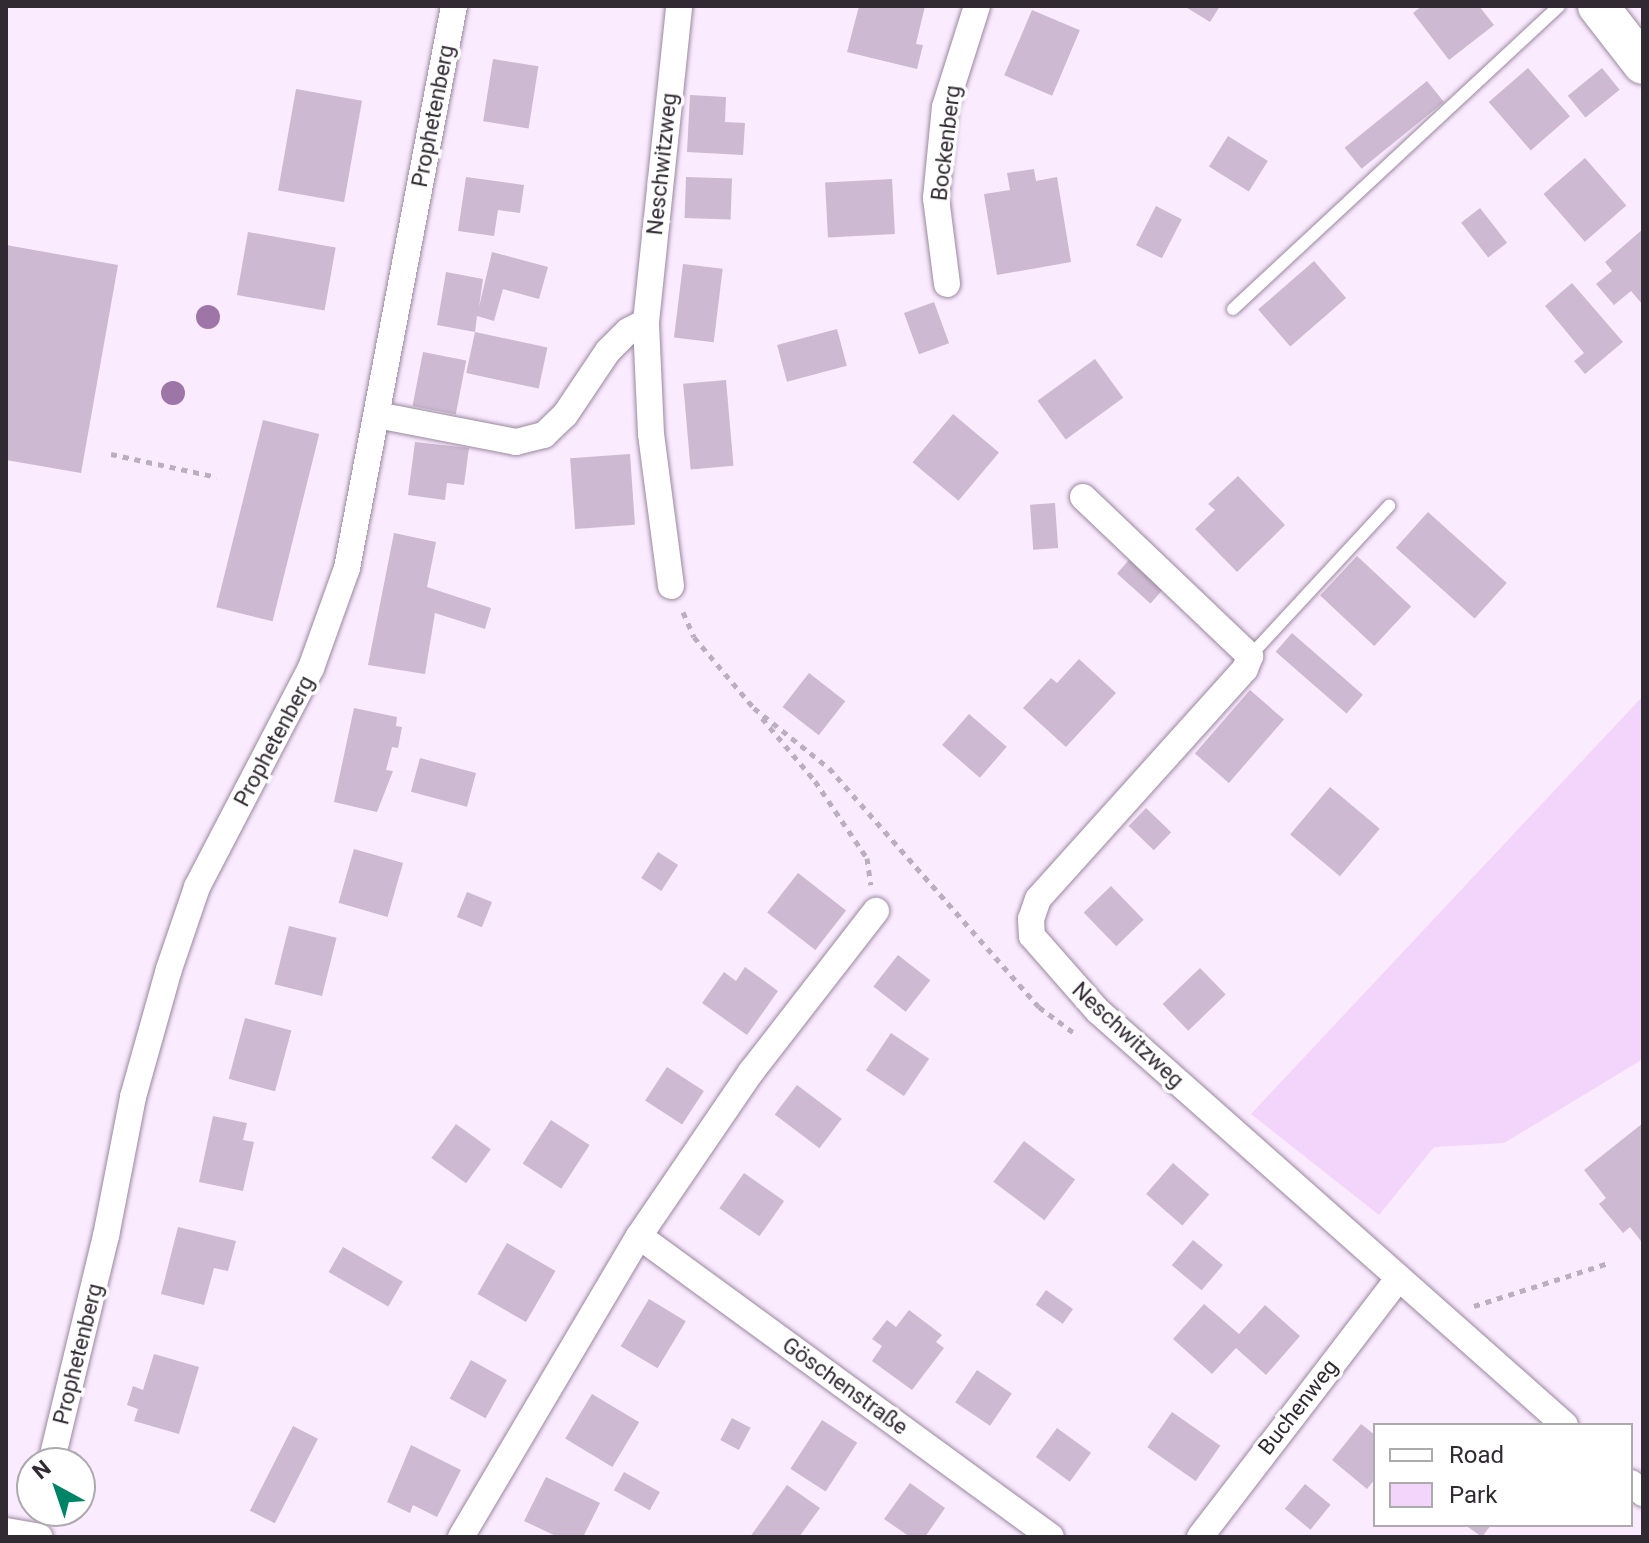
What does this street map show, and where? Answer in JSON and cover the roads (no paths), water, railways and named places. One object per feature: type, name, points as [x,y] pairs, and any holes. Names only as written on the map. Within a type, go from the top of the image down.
[{"type":"main road","points":[[1598,6],[1643,64]]},
{"type":"street","name":"Prophetenberg","points":[[55,1447],[106,1236],[133,1097],[169,969],[197,887],[311,668],[347,568],[454,6]]},
{"type":"street","name":"Neschwitzweg","points":[[671,586],[651,434],[646,322],[679,6]]},
{"type":"street","name":"Bockenberg","points":[[947,284],[936,198],[945,107],[977,6]]},
{"type":"street","points":[[377,415],[516,442],[544,435],[565,415],[608,351],[628,331],[646,322]]},
{"type":"street","points":[[1083,497],[1250,656]]},
{"type":"street","name":"Neschwitzweg","points":[[1250,656],[1245,669],[1038,899],[1031,919],[1032,936],[1098,1011],[1563,1423]]},
{"type":"street","points":[[461,1537],[639,1236],[751,1072],[876,911]]},
{"type":"street","name":"Göschenstraße","points":[[639,1236],[1051,1537]]},
{"type":"street","name":"Buchenweg","points":[[1200,1537],[1398,1279]]},
{"type":"lane","points":[[1233,309],[1559,6]]},
{"type":"lane","points":[[1250,656],[1389,506]]}]
